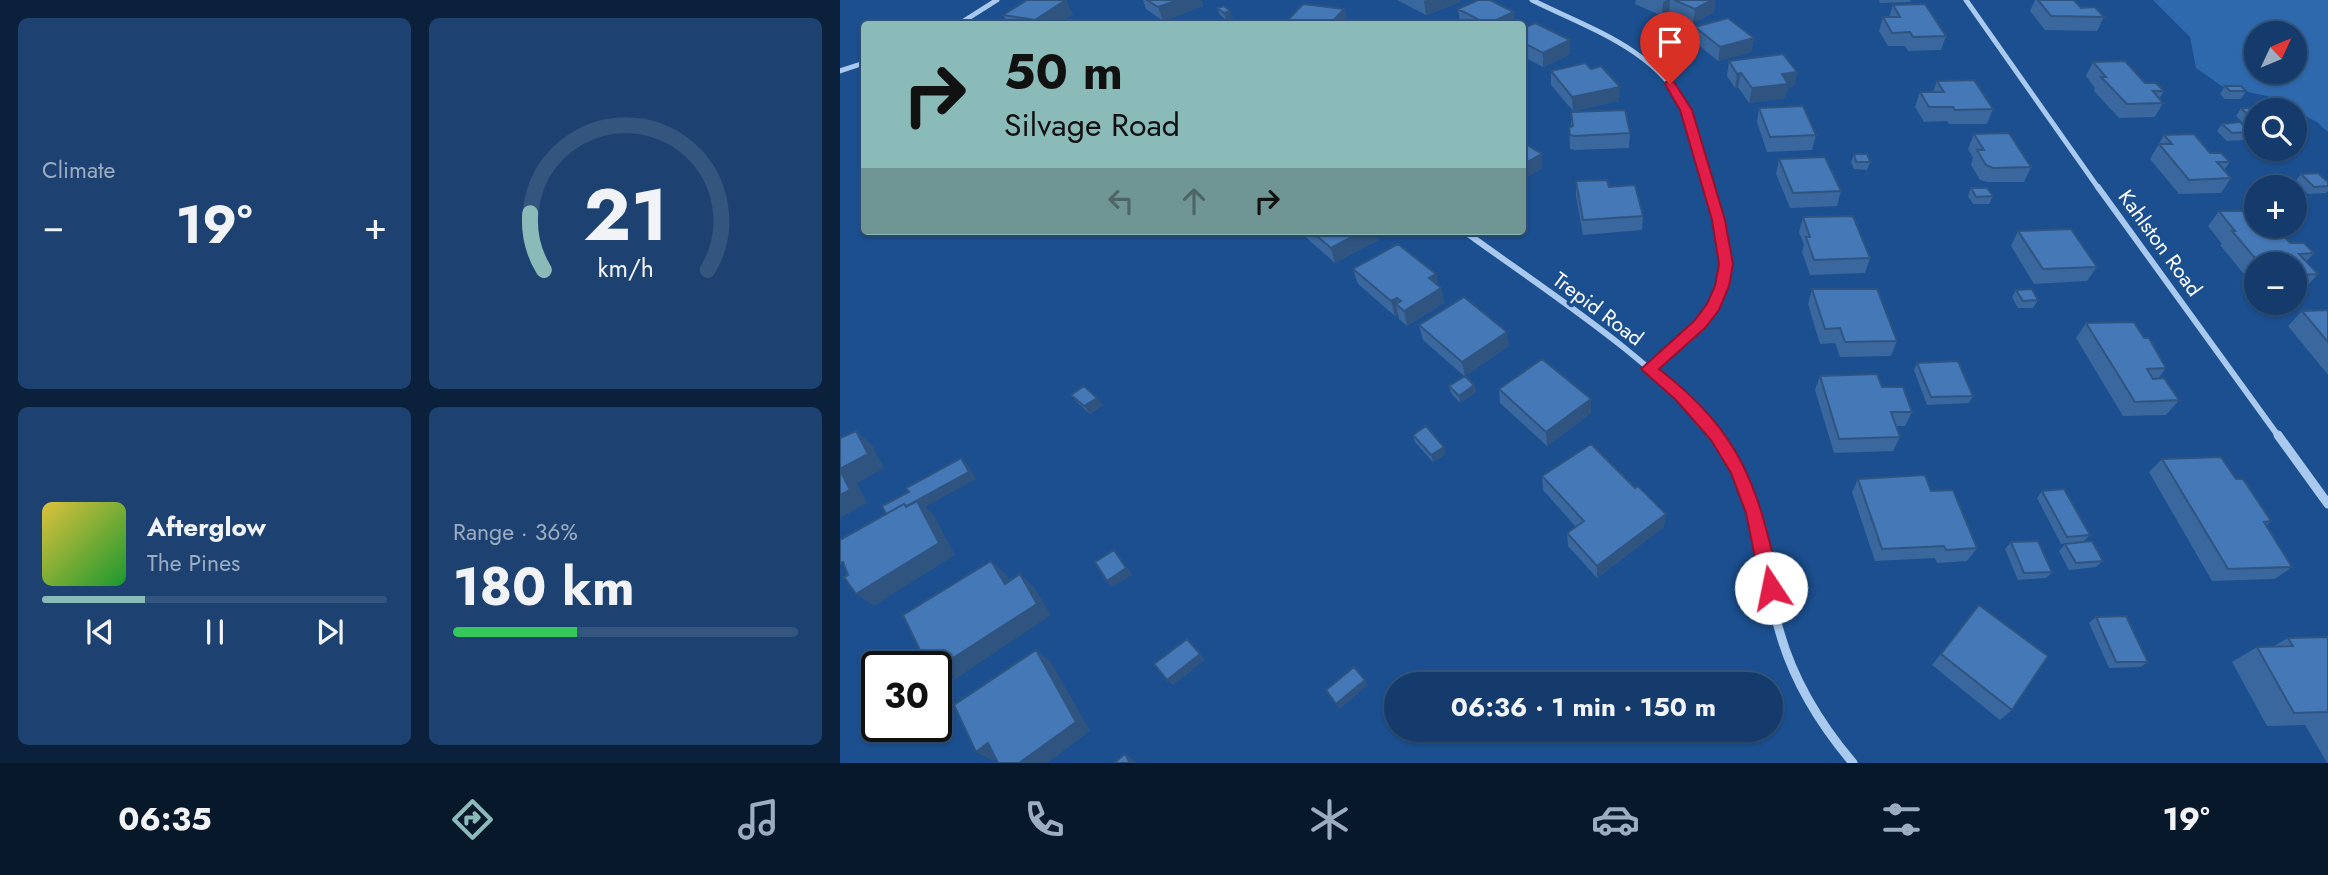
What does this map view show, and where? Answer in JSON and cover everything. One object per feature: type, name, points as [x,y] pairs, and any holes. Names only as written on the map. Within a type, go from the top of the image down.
[{"type":"street","points":[[964,21],[998,0]]},
{"type":"street","points":[[1532,0],[1643,58],[1670,84],[1686,110],[1719,220],[1726,264],[1722,286],[1700,325],[1649,369]]},
{"type":"street","name":"Kahlston Road","points":[[1966,0],[2328,504]]},
{"type":"street","points":[[840,71],[861,63]]},
{"type":"street","name":"Trepid Road","points":[[1469,235],[1602,332],[1682,395],[1717,435],[1739,471],[1755,513],[1775,612],[1787,656],[1810,705],[1853,763]]},
{"type":"shaded area","points":[[2153,0],[2328,0],[2328,132],[2307,117],[2307,98],[2271,98],[2223,87],[2196,68],[2190,37]]},
{"type":"building","points":[[1027,0],[1066,0],[1035,20],[1003,15]]},
{"type":"building","points":[[1147,0],[1178,0],[1158,7]]},
{"type":"building","points":[[1478,0],[1490,0],[1514,12],[1494,21],[1481,21],[1458,9]]},
{"type":"building","points":[[1674,0],[1712,0],[1695,9]]},
{"type":"building","points":[[2038,0],[2074,0],[2081,8],[2095,7],[2104,17],[2051,16]]},
{"type":"building","points":[[1303,4],[1344,9],[1333,21],[1287,21]]},
{"type":"building","points":[[1925,4],[1946,36],[1913,37],[1910,32],[1892,33],[1883,17],[1900,17],[1893,5]]},
{"type":"building","points":[[1224,6],[1230,11],[1224,13],[1217,8]]},
{"type":"building","points":[[1728,18],[1754,38],[1720,47],[1695,27]]},
{"type":"building","points":[[1535,23],[1570,40],[1543,53],[1526,44],[1526,27]]},
{"type":"building","points":[[1783,54],[1797,72],[1782,74],[1788,84],[1752,88],[1741,73],[1737,74],[1729,61]]},
{"type":"building","points":[[2125,61],[2145,83],[2156,83],[2164,91],[2153,91],[2163,103],[2127,104],[2101,77],[2106,77],[2093,62]]},
{"type":"building","points":[[1585,63],[1591,69],[1601,66],[1620,87],[1572,97],[1551,71]]},
{"type":"building","points":[[1974,80],[1993,109],[1955,110],[1953,107],[1929,107],[1920,92],[1944,92],[1937,81]]},
{"type":"building","points":[[2225,86],[2241,86],[2246,91],[2230,91]]},
{"type":"building","points":[[1803,106],[1816,135],[1770,137],[1759,108]]},
{"type":"building","points":[[1625,110],[1630,133],[1570,135],[1569,128],[1573,126],[1571,112]]},
{"type":"building","points":[[2240,122],[2244,126],[2244,132],[2232,133],[2222,124]]},
{"type":"building","points":[[2009,133],[2031,167],[1993,168],[1986,165],[1977,150],[1984,150],[1974,134]]},
{"type":"building","points":[[2194,134],[2210,153],[2221,153],[2230,162],[2217,162],[2231,178],[2189,180],[2159,144],[2172,144],[2164,135]]},
{"type":"building","points":[[1526,144],[1542,154],[1526,163]]},
{"type":"building","points":[[1854,154],[1867,154],[1870,162],[1856,162]]},
{"type":"building","points":[[1825,157],[1841,191],[1793,193],[1779,159]]},
{"type":"building","points":[[2318,173],[2328,182],[2328,186],[2314,187],[2307,180],[2307,175],[2301,174]]},
{"type":"building","points":[[1607,180],[1609,187],[1635,185],[1643,216],[1583,220],[1576,181]]},
{"type":"building","points":[[1971,188],[1987,188],[1993,196],[1976,197]]},
{"type":"building","points":[[2219,211],[2244,211],[2244,238],[2286,238],[2290,243],[2304,243],[2314,253],[2250,252],[2232,231],[2235,231]]},
{"type":"building","points":[[1853,216],[1870,258],[1814,260],[1803,217]]},
{"type":"building","points":[[2071,229],[2097,267],[2043,269],[2018,231]]},
{"type":"building","points":[[1316,235],[1355,235],[1331,248]]},
{"type":"building","points":[[1398,244],[1436,274],[1429,278],[1441,288],[1404,311],[1396,304],[1401,301],[1397,298],[1391,301],[1353,269]]},
{"type":"building","points":[[2307,262],[2318,274],[2307,274]]},
{"type":"building","points":[[1812,289],[1877,289],[1897,341],[1845,342],[1840,328],[1825,329]]},
{"type":"building","points":[[2032,289],[2038,300],[2023,301],[2016,290]]},
{"type":"building","points":[[1464,297],[1507,332],[1462,362],[1419,325]]},
{"type":"building","points":[[2328,310],[2328,342],[2305,315],[2307,311]]},
{"type":"building","points":[[2134,322],[2144,338],[2149,338],[2166,368],[2147,369],[2153,379],[2164,378],[2179,400],[2135,402],[2086,323]]},
{"type":"building","points":[[1542,359],[1591,399],[1546,432],[1499,389]]},
{"type":"building","points":[[1958,361],[1973,396],[1931,397],[1917,363]]},
{"type":"building","points":[[1877,374],[1882,387],[1903,387],[1912,412],[1891,412],[1900,437],[1839,439],[1820,376]]},
{"type":"building","points":[[1465,376],[1474,385],[1459,396],[1449,386]]},
{"type":"building","points":[[1084,386],[1097,398],[1084,406],[1071,395]]},
{"type":"building","points":[[1426,426],[1444,447],[1431,455],[1413,435]]},
{"type":"building","points":[[856,431],[868,454],[840,469],[840,438]]},
{"type":"building","points":[[1591,444],[1635,488],[1638,486],[1666,514],[1597,566],[1567,533],[1584,521],[1542,476]]},
{"type":"building","points":[[2221,457],[2236,479],[2243,479],[2271,521],[2264,522],[2292,567],[2228,569],[2162,459]]},
{"type":"building","points":[[961,458],[969,472],[907,506],[904,504],[886,514],[882,506],[909,492],[906,488]]},
{"type":"building","points":[[840,470],[850,490],[840,495]]},
{"type":"building","points":[[1925,475],[1931,491],[1953,490],[1977,548],[1946,550],[1944,546],[1882,549],[1858,479]]},
{"type":"building","points":[[2064,489],[2090,535],[2067,537],[2042,491]]},
{"type":"building","points":[[917,501],[939,543],[856,594],[844,577],[848,575],[843,562],[840,563],[840,540],[904,504],[906,507]]},
{"type":"building","points":[[2038,541],[2052,572],[2024,573],[2011,542]]},
{"type":"building","points":[[2092,541],[2103,561],[2076,563],[2065,544]]},
{"type":"building","points":[[1114,550],[1126,568],[1107,581],[1095,562]]},
{"type":"building","points":[[991,561],[1005,584],[1020,574],[1037,604],[952,659],[952,651],[920,651],[903,615]]},
{"type":"building","points":[[1979,605],[2048,656],[2012,710],[1941,654]]},
{"type":"building","points":[[2126,616],[2148,662],[2116,662],[2096,617]]},
{"type":"building","points":[[2328,637],[2328,712],[2294,713],[2257,647],[2293,646],[2288,638]]},
{"type":"building","points":[[1187,639],[1200,654],[1167,680],[1154,664]]},
{"type":"building","points":[[1036,650],[1076,722],[1019,763],[998,763],[988,743],[976,752],[954,705]]},
{"type":"building","points":[[1354,667],[1365,680],[1336,704],[1326,690]]},
{"type":"building","points":[[1125,754],[1130,763],[1114,763]]},
{"type":"route","points":[[1670,84],[1686,110],[1719,220],[1725,244],[1726,264],[1722,286],[1700,325],[1649,369],[1682,395],[1717,435],[1739,471],[1755,513],[1771,588]]}]
